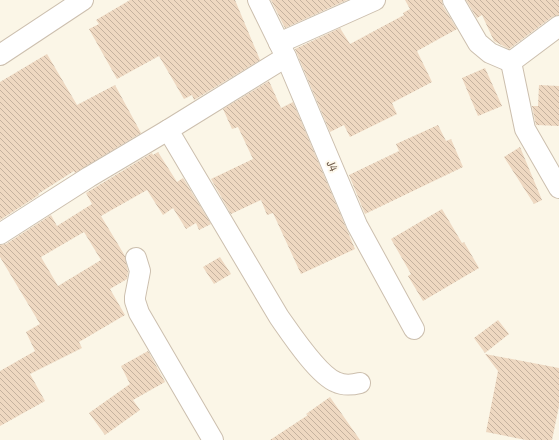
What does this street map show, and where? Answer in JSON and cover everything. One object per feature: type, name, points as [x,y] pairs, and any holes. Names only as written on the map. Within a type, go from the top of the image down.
[{"type":"street","points":[[3,46],[83,0]]},
{"type":"street","name":"J4","points":[[258,0],[283,50],[357,225],[414,329]]},
{"type":"street","points":[[0,234],[88,176],[168,130],[283,50],[375,0]]},
{"type":"street","points":[[454,0],[478,43],[490,53],[511,62]]},
{"type":"street","points":[[511,62],[559,26]]},
{"type":"street","points":[[511,62],[525,129],[559,188]]},
{"type":"street","points":[[168,130],[279,317],[298,343],[324,375],[344,385],[360,383]]},
{"type":"street","points":[[136,258],[140,271],[135,301],[139,313],[211,439]]},
{"type":"building","points":[[130,0],[235,0],[260,60],[194,100],[192,95],[184,99],[159,56],[117,79],[89,29],[99,24],[96,20]]},
{"type":"building","points":[[271,0],[347,0],[285,28]]},
{"type":"building","points":[[405,0],[442,0],[443,6],[457,29],[417,51],[432,82],[392,103],[397,114],[350,137],[344,125],[330,132],[295,49],[340,28],[350,44],[404,15],[403,13],[410,9]]},
{"type":"building","points":[[466,0],[559,0],[559,15],[552,17],[509,49],[494,41],[482,15],[477,18]]},
{"type":"building","points":[[47,54],[77,105],[115,85],[141,133],[75,173],[74,171],[0,220],[0,82]]},
{"type":"building","points":[[485,68],[502,106],[478,116],[462,78]]},
{"type":"building","points":[[269,81],[281,108],[293,102],[355,249],[301,274],[273,213],[267,215],[261,200],[231,214],[211,179],[253,159],[238,127],[232,129],[223,109]]},
{"type":"building","points":[[539,85],[559,86],[559,126],[536,125],[532,106],[538,106]]},
{"type":"building","points":[[438,125],[446,141],[451,139],[463,167],[365,214],[349,175],[399,151],[396,144]]},
{"type":"building","points":[[520,147],[542,200],[534,204],[504,157]]},
{"type":"building","points":[[158,152],[177,182],[183,178],[211,224],[199,230],[196,223],[186,229],[173,208],[163,215],[147,190],[101,216],[125,256],[128,272],[127,279],[110,289],[125,315],[79,342],[82,348],[30,374],[45,401],[0,426],[0,371],[35,351],[26,332],[40,324],[0,257],[0,245],[6,244],[51,215],[57,226],[92,204],[86,193],[152,153],[153,155]],"holes":[[[84,232],[101,260],[58,286],[41,257]]]},
{"type":"building","points":[[442,209],[479,268],[423,301],[408,276],[411,274],[391,239]]},
{"type":"building","points":[[220,257],[231,274],[214,284],[203,267]]},
{"type":"building","points":[[498,320],[509,334],[485,353],[474,338]]},
{"type":"building","points":[[148,351],[165,382],[133,400],[140,410],[105,435],[89,413],[130,384],[121,366]]},
{"type":"building","points":[[485,354],[559,368],[559,406],[552,440],[526,440],[486,432],[498,371]]},
{"type":"building","points":[[330,397],[360,440],[270,440],[308,415],[306,414]]}]
